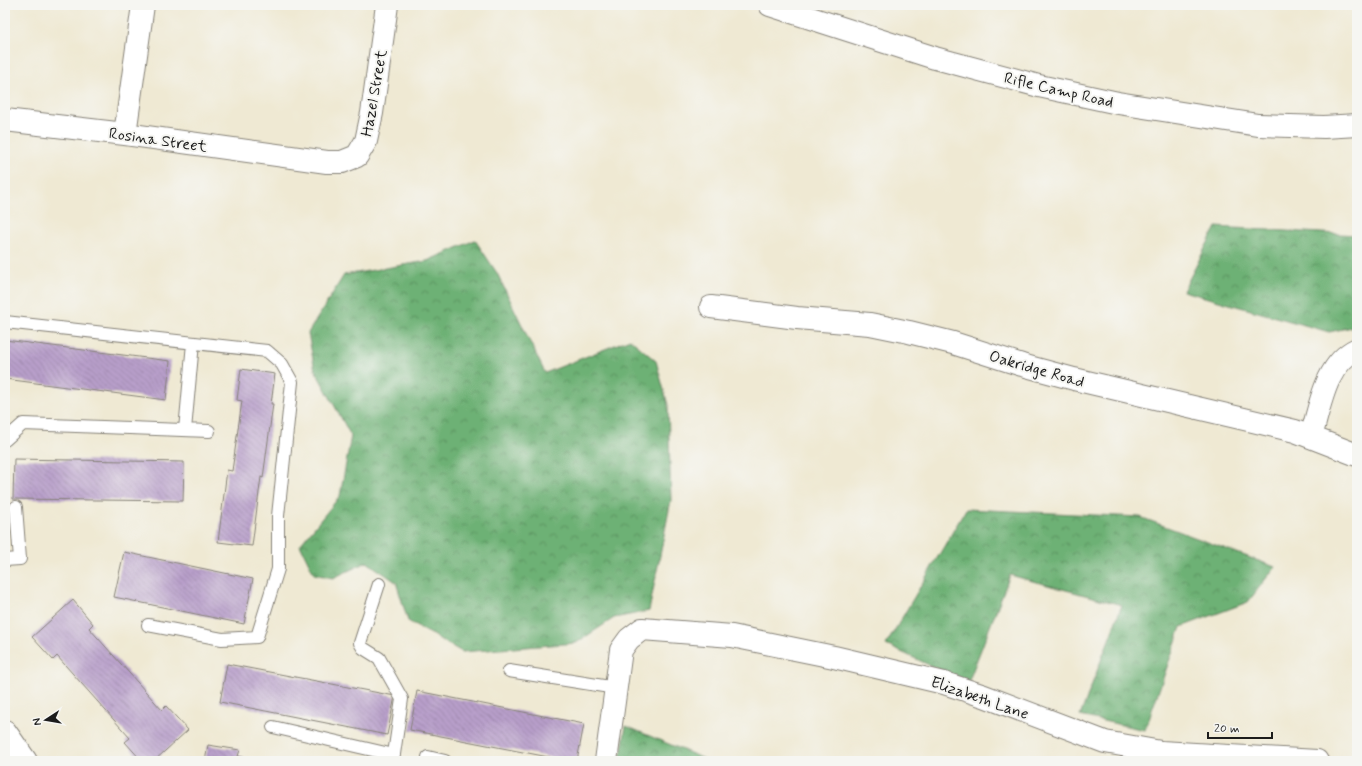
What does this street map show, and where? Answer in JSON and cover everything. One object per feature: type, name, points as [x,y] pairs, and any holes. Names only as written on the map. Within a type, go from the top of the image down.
[{"type":"street","points":[[126,134],[143,5]]},
{"type":"street","name":"Hazel Street","points":[[311,160],[342,162],[356,156],[366,141],[372,113],[387,5]]},
{"type":"street","name":"Rifle Camp Road","points":[[770,5],[935,58],[1046,88],[1118,103],[1258,125],[1324,127],[1357,125]]},
{"type":"street","name":"Rosina Street","points":[[5,120],[126,134],[311,160]]},
{"type":"street","name":"Oakridge Road","points":[[711,307],[797,318],[870,324],[909,332],[953,343],[1030,367],[1295,431],[1357,455]]},
{"type":"street","points":[[1311,437],[1327,383],[1335,367],[1357,349]]},
{"type":"street","name":"Elizabeth Lane","points":[[616,688],[621,650],[629,639],[642,629],[732,636],[834,657],[944,683],[1105,742],[1161,752],[1317,761]]},
{"type":"street","points":[[606,761],[616,688]]},
{"type":"street","points":[[5,731],[16,756]]},
{"type":"lane","points":[[5,322],[267,351],[282,364],[292,382],[278,516],[278,569],[257,637],[222,639],[148,625]]},
{"type":"lane","points":[[185,430],[193,343]]},
{"type":"lane","points":[[5,440],[23,424],[209,431]]},
{"type":"lane","points":[[5,560],[20,559],[16,507]]},
{"type":"lane","points":[[273,727],[394,758],[402,699],[379,658],[363,648],[360,643],[379,584]]},
{"type":"lane","points":[[509,671],[616,688]]},
{"type":"lane","points":[[428,757],[445,761]]},
{"type":"green space","points":[[1216,227],[1357,235],[1357,326],[1329,332],[1183,291]]},
{"type":"green space","points":[[475,240],[497,273],[545,373],[630,339],[656,361],[668,405],[671,500],[649,611],[614,618],[576,643],[462,652],[408,621],[396,582],[367,562],[333,578],[314,574],[300,545],[340,496],[351,436],[315,370],[308,333],[344,275],[427,261]]},
{"type":"green space","points":[[966,509],[1140,517],[1275,567],[1248,602],[1181,627],[1145,730],[1080,716],[1122,605],[1010,575],[968,683],[886,645]]},
{"type":"green space","points":[[626,726],[709,761],[620,761]]},
{"type":"building","points":[[5,340],[170,361],[166,400],[5,379]]},
{"type":"building","points":[[241,369],[275,374],[271,404],[273,404],[252,546],[218,542],[227,470],[232,471],[242,401],[237,400]]},
{"type":"building","points":[[14,459],[184,462],[183,501],[13,499]]},
{"type":"building","points":[[124,552],[253,579],[244,624],[114,597]]},
{"type":"building","points":[[73,600],[93,624],[89,628],[162,710],[166,706],[188,730],[154,761],[142,761],[125,742],[130,738],[57,656],[53,660],[32,637]]},
{"type":"building","points":[[227,664],[395,696],[387,735],[220,702]]},
{"type":"building","points":[[417,691],[584,724],[577,761],[569,761],[410,730]]},
{"type":"building","points":[[208,745],[240,750],[238,756],[259,761],[205,761]]}]
